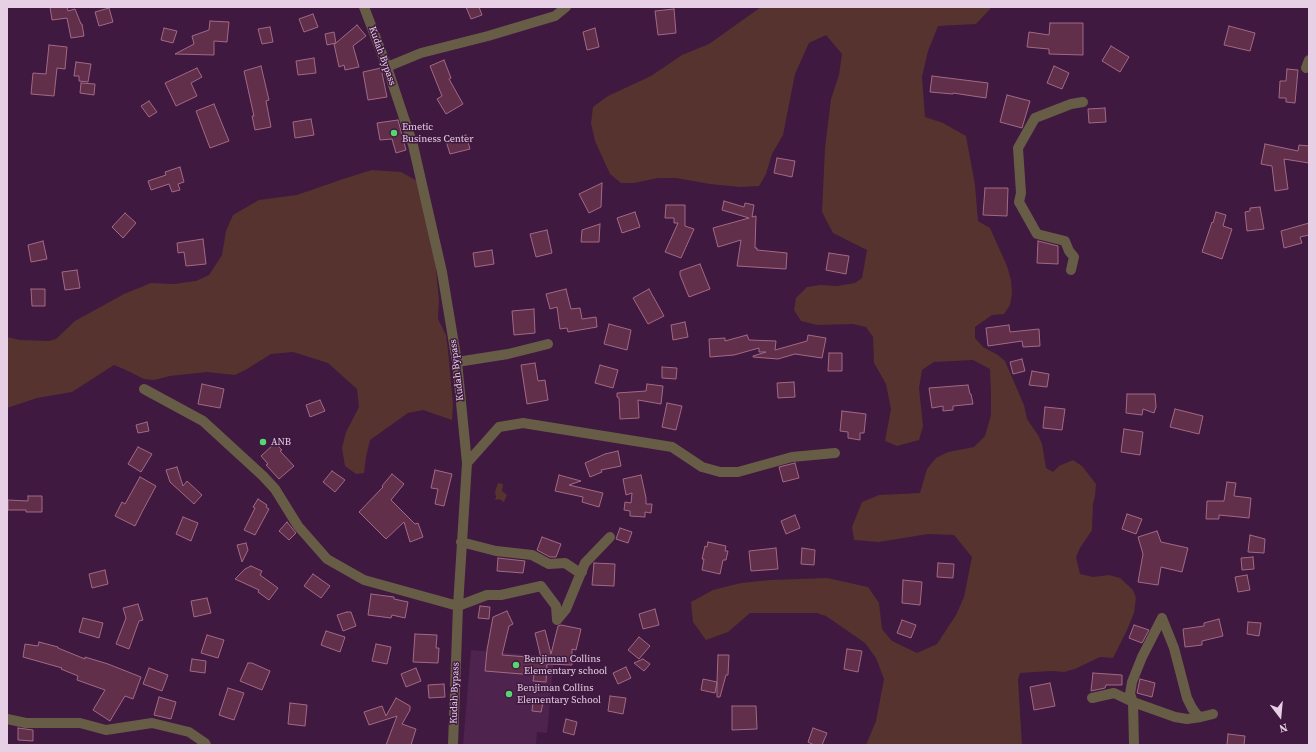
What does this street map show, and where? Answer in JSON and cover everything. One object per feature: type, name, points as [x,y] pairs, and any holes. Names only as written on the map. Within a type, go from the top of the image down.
[{"type":"street","name":"Kudah Bypass","points":[[364,7],[387,67],[414,152],[442,272],[457,362],[467,463],[461,542],[453,745]]},
{"type":"street","points":[[387,67],[421,52],[488,36],[555,16],[566,7]]},
{"type":"street","points":[[1071,270],[1074,257],[1069,251],[1065,241],[1037,234],[1019,202],[1021,192],[1018,148],[1035,118],[1071,104],[1083,102]]},
{"type":"street","points":[[457,362],[508,354],[548,344]]},
{"type":"street","points":[[144,389],[203,421],[263,476],[275,489],[298,526],[327,559],[364,580],[458,606],[487,595],[501,595],[541,586],[556,606],[557,620],[566,608],[585,563],[610,537]]},
{"type":"street","points":[[467,463],[499,427],[523,423],[672,447],[702,467],[720,472],[738,472],[792,456],[835,453]]},
{"type":"street","points":[[461,542],[496,551],[532,555],[549,564],[565,563],[576,571],[582,572]]},
{"type":"street","points":[[1134,745],[1133,702],[1130,694],[1132,682],[1142,657],[1162,618],[1174,648],[1187,698],[1192,708],[1201,717]]},
{"type":"street","points":[[1092,698],[1114,693],[1133,702],[1175,717],[1186,719],[1213,714]]},
{"type":"street","points":[[7,719],[26,723],[80,723],[106,730],[152,723],[189,732],[206,745]]},
{"type":"shaded area","points":[[761,7],[992,7],[976,24],[938,26],[928,51],[922,77],[925,117],[943,123],[966,136],[975,185],[978,221],[990,228],[1007,266],[1011,280],[1012,294],[1010,305],[1004,314],[992,315],[975,327],[975,338],[983,347],[998,355],[1005,361],[1024,405],[1027,419],[1038,435],[1042,444],[1046,468],[1053,472],[1059,466],[1073,460],[1082,466],[1096,484],[1093,504],[1092,530],[1076,557],[1080,574],[1093,577],[1109,575],[1120,578],[1133,590],[1136,598],[1134,613],[1113,658],[1100,657],[1075,669],[1064,672],[1051,671],[1020,673],[1018,680],[1022,745],[866,745],[876,721],[884,679],[876,658],[865,643],[826,616],[817,613],[750,613],[728,632],[706,640],[693,622],[691,602],[713,590],[741,583],[771,580],[827,578],[868,587],[879,603],[882,629],[892,641],[917,653],[937,644],[956,615],[964,597],[972,557],[954,535],[928,534],[879,542],[854,540],[852,527],[862,502],[879,495],[920,493],[927,469],[936,458],[948,452],[974,447],[985,436],[991,415],[990,369],[973,360],[934,362],[922,370],[919,388],[923,426],[919,440],[897,446],[885,441],[891,409],[886,384],[874,363],[873,337],[866,327],[853,324],[817,325],[801,321],[794,310],[796,298],[807,287],[820,285],[837,286],[855,283],[862,278],[867,250],[833,233],[822,212],[825,148],[831,99],[839,75],[842,54],[826,35],[809,43],[795,74],[783,135],[772,154],[766,174],[759,186],[740,187],[710,184],[676,178],[658,178],[634,183],[621,183],[610,174],[595,141],[591,123],[593,107],[608,96],[651,76],[682,55],[709,44]]},
{"type":"shaded area","points":[[372,170],[401,172],[419,182],[435,257],[439,301],[438,319],[446,335],[453,404],[452,420],[423,410],[408,413],[370,440],[364,473],[356,474],[345,466],[342,448],[346,432],[359,407],[357,389],[328,363],[293,352],[271,354],[235,375],[207,372],[170,376],[154,380],[144,379],[114,365],[72,392],[37,398],[7,408],[7,337],[20,340],[49,341],[56,339],[75,321],[124,294],[151,283],[174,284],[196,281],[209,275],[222,255],[226,231],[233,215],[259,200],[297,195]]},
{"type":"shaded area","points":[[498,483],[503,484],[502,491],[507,495],[504,502],[499,499],[495,500],[495,492]]},
{"type":"shaded area","name":"Benjiman Collins Elementary School","points":[[471,650],[554,657],[547,733],[537,732],[536,745],[463,745]]},
{"type":"building","points":[[50,7],[67,7],[68,11],[75,9],[82,24],[84,36],[71,38],[67,18],[52,20]]},
{"type":"building","points":[[466,7],[479,7],[482,15],[471,19]]},
{"type":"building","points":[[109,8],[113,22],[99,26],[95,12]]},
{"type":"building","points":[[674,9],[676,33],[658,35],[655,11]]},
{"type":"building","points":[[313,14],[318,27],[304,32],[299,19]]},
{"type":"building","points":[[210,21],[229,22],[227,42],[214,41],[214,55],[175,54],[194,44],[192,36],[209,30]]},
{"type":"building","points":[[1050,23],[1083,23],[1083,55],[1049,54],[1049,49],[1027,47],[1029,32],[1049,35]]},
{"type":"building","points":[[357,25],[366,36],[353,46],[359,67],[345,70],[344,65],[339,67],[334,44]]},
{"type":"building","points":[[1229,26],[1255,33],[1250,51],[1224,45]]},
{"type":"building","points":[[270,27],[273,42],[262,44],[258,29]]},
{"type":"building","points":[[164,28],[177,31],[173,43],[161,40]]},
{"type":"building","points":[[595,28],[599,47],[587,50],[583,32]]},
{"type":"building","points":[[334,32],[336,43],[327,45],[325,34]]},
{"type":"building","points":[[49,45],[67,47],[65,69],[57,68],[54,96],[31,94],[33,73],[46,74]]},
{"type":"building","points":[[1111,46],[1129,57],[1120,72],[1102,61]]},
{"type":"building","points":[[314,58],[316,73],[298,75],[296,61]]},
{"type":"building","points":[[444,60],[451,78],[449,79],[463,104],[446,114],[437,99],[442,96],[430,66]]},
{"type":"building","points":[[76,62],[91,64],[88,82],[79,81],[79,76],[74,76]]},
{"type":"building","points":[[261,66],[269,100],[266,101],[271,127],[255,130],[252,116],[254,116],[244,71]]},
{"type":"building","points":[[1054,66],[1069,73],[1062,89],[1047,83]]},
{"type":"building","points":[[197,68],[202,77],[191,83],[197,96],[176,106],[165,83]]},
{"type":"building","points":[[381,68],[387,97],[368,100],[363,72]]},
{"type":"building","points":[[1287,69],[1298,70],[1295,103],[1286,102],[1286,98],[1279,98],[1280,81],[1286,81]]},
{"type":"building","points":[[932,76],[988,83],[986,98],[953,93],[930,92]]},
{"type":"building","points":[[81,83],[95,84],[94,95],[80,93]]},
{"type":"building","points":[[1007,95],[1030,101],[1022,128],[1000,122]]},
{"type":"building","points":[[149,101],[157,112],[149,117],[141,106]]},
{"type":"building","points":[[214,104],[229,141],[210,148],[196,111]]},
{"type":"building","points":[[1105,108],[1106,122],[1089,123],[1088,109]]},
{"type":"building","points":[[311,119],[314,135],[295,138],[293,122]]},
{"type":"building","points":[[398,120],[406,150],[396,153],[392,139],[380,140],[377,123]]},
{"type":"building","points":[[466,135],[470,149],[450,154],[446,141]]},
{"type":"building","points":[[1265,144],[1298,151],[1299,145],[1309,146],[1309,163],[1284,159],[1288,189],[1275,191],[1272,166],[1261,164]]},
{"type":"building","points":[[777,158],[795,161],[792,177],[774,173]]},
{"type":"building","points":[[180,167],[184,182],[178,184],[180,190],[172,192],[169,184],[151,190],[148,181],[166,175],[165,172]]},
{"type":"building","points":[[602,183],[601,207],[589,213],[579,194]]},
{"type":"building","points":[[985,188],[1008,188],[1007,216],[983,215]]},
{"type":"building","points":[[724,201],[744,207],[745,203],[754,205],[752,217],[756,216],[755,248],[757,248],[757,250],[787,253],[786,269],[737,266],[741,240],[718,247],[713,228],[749,218],[722,210]]},
{"type":"building","points":[[666,205],[685,205],[685,226],[694,229],[681,258],[665,252],[678,223],[674,223],[674,218],[665,218]]},
{"type":"building","points":[[1260,207],[1264,229],[1247,231],[1245,212],[1250,211],[1250,208]]},
{"type":"building","points":[[635,212],[640,227],[622,233],[617,218]]},
{"type":"building","points":[[1216,212],[1226,215],[1223,226],[1232,229],[1222,259],[1202,252]]},
{"type":"building","points":[[125,213],[136,223],[123,238],[112,227]]},
{"type":"building","points":[[1309,223],[1309,235],[1300,237],[1302,243],[1284,248],[1281,231]]},
{"type":"building","points":[[600,224],[599,242],[581,242],[582,230]]},
{"type":"building","points":[[547,230],[552,253],[536,257],[530,234]]},
{"type":"building","points":[[203,239],[206,264],[186,266],[184,252],[178,253],[177,243]]},
{"type":"building","points":[[43,241],[47,259],[31,262],[28,245]]},
{"type":"building","points":[[1038,241],[1058,246],[1058,264],[1037,263]]},
{"type":"building","points":[[492,250],[494,264],[475,267],[473,253]]},
{"type":"building","points":[[829,253],[849,256],[846,274],[826,270]]},
{"type":"building","points":[[700,264],[710,289],[689,297],[680,275],[680,271]]},
{"type":"building","points":[[77,270],[80,288],[65,290],[62,272]]},
{"type":"building","points":[[31,289],[45,289],[45,306],[32,306]]},
{"type":"building","points":[[566,289],[571,309],[580,308],[582,319],[596,317],[597,327],[568,332],[567,328],[560,329],[557,307],[550,309],[546,294]]},
{"type":"building","points":[[649,289],[664,316],[648,324],[633,298]]},
{"type":"building","points":[[534,309],[535,333],[514,335],[512,311]]},
{"type":"building","points":[[685,322],[688,337],[673,340],[671,325]]},
{"type":"building","points":[[609,324],[631,330],[627,350],[604,344]]},
{"type":"building","points":[[1009,325],[1010,332],[1039,329],[1040,346],[1023,347],[1022,341],[988,346],[986,328]]},
{"type":"building","points":[[747,335],[749,340],[776,341],[775,350],[807,341],[808,335],[826,338],[822,358],[795,354],[778,359],[753,357],[766,352],[759,352],[759,348],[734,355],[710,357],[709,339],[725,338],[725,341]]},
{"type":"building","points":[[829,353],[842,353],[842,371],[828,371]]},
{"type":"building","points":[[1022,359],[1025,371],[1013,374],[1010,362]]},
{"type":"building","points":[[535,363],[538,381],[545,380],[548,400],[527,404],[521,365]]},
{"type":"building","points":[[600,365],[618,370],[613,388],[595,383]]},
{"type":"building","points":[[662,367],[677,368],[676,379],[662,378]]},
{"type":"building","points":[[1032,371],[1049,374],[1047,387],[1029,385]]},
{"type":"building","points":[[794,382],[795,397],[778,398],[777,383]]},
{"type":"building","points":[[202,384],[224,389],[220,408],[198,404]]},
{"type":"building","points":[[647,384],[663,386],[661,404],[638,400],[639,418],[620,419],[619,398],[617,397],[617,393],[646,391]]},
{"type":"building","points":[[968,385],[973,404],[953,406],[953,410],[943,411],[943,406],[932,408],[929,388]]},
{"type":"building","points":[[1127,394],[1155,394],[1156,407],[1154,413],[1143,409],[1142,415],[1126,413]]},
{"type":"building","points":[[320,400],[325,411],[310,417],[306,405]]},
{"type":"building","points":[[667,403],[682,406],[676,430],[662,427]]},
{"type":"building","points":[[1045,407],[1065,409],[1062,430],[1043,428]]},
{"type":"building","points":[[1175,409],[1203,416],[1199,434],[1170,427]]},
{"type":"building","points":[[842,411],[866,414],[864,433],[860,433],[860,440],[848,438],[848,432],[840,431]]},
{"type":"building","points":[[147,422],[149,431],[138,433],[136,425]]},
{"type":"building","points":[[1124,429],[1143,432],[1140,455],[1121,452]]},
{"type":"building","points":[[275,443],[282,450],[280,451],[294,466],[279,479],[266,465],[268,464],[261,456]]},
{"type":"building","points":[[138,447],[152,454],[141,472],[128,464]]},
{"type":"building","points":[[618,451],[621,466],[601,470],[602,472],[590,477],[585,463],[605,454]]},
{"type":"building","points":[[795,463],[799,478],[783,482],[779,467]]},
{"type":"building","points":[[177,467],[183,486],[187,481],[202,495],[194,504],[170,482],[166,470]]},
{"type":"building","points":[[435,470],[452,474],[444,506],[435,504],[438,489],[431,488]]},
{"type":"building","points":[[332,471],[345,480],[335,492],[323,482]]},
{"type":"building","points":[[392,474],[404,484],[391,500],[415,524],[418,523],[423,537],[410,542],[404,522],[386,539],[359,512],[383,487],[382,486]]},
{"type":"building","points":[[559,475],[581,481],[569,485],[603,493],[599,507],[582,502],[583,497],[555,491]]},
{"type":"building","points":[[641,475],[646,504],[652,504],[651,513],[645,512],[645,517],[630,516],[630,511],[624,510],[625,502],[631,503],[632,493],[626,495],[623,479]]},
{"type":"building","points":[[140,477],[156,486],[135,526],[115,516],[122,502],[125,504]]},
{"type":"building","points":[[1227,482],[1236,483],[1234,496],[1251,498],[1249,518],[1219,515],[1219,519],[1206,519],[1207,501],[1224,501]]},
{"type":"building","points":[[28,496],[42,496],[42,512],[8,510],[8,500],[28,501]]},
{"type":"building","points":[[258,499],[267,505],[266,507],[269,509],[255,535],[244,530],[255,508],[253,507]]},
{"type":"building","points":[[1127,514],[1142,519],[1136,534],[1122,529]]},
{"type":"building","points":[[795,515],[800,528],[786,534],[781,521]]},
{"type":"building","points":[[183,517],[198,523],[191,541],[176,534]]},
{"type":"building","points":[[287,522],[296,533],[289,540],[279,531]]},
{"type":"building","points":[[620,528],[632,532],[628,543],[616,539]]},
{"type":"building","points":[[1157,531],[1161,542],[1188,548],[1182,572],[1161,567],[1158,585],[1138,582],[1143,554],[1138,537]]},
{"type":"building","points":[[1250,535],[1265,539],[1264,553],[1248,552]]},
{"type":"building","points":[[542,537],[561,544],[556,557],[550,557],[537,550]]},
{"type":"building","points":[[708,542],[726,546],[725,551],[728,551],[726,560],[723,560],[720,574],[702,570],[704,559],[702,559],[705,546],[707,547]]},
{"type":"building","points":[[246,543],[248,550],[242,562],[237,545]]},
{"type":"building","points":[[776,548],[778,569],[751,571],[749,551]]},
{"type":"building","points":[[802,548],[815,550],[814,565],[801,564]]},
{"type":"building","points":[[1253,557],[1254,569],[1242,570],[1241,558]]},
{"type":"building","points":[[498,558],[525,561],[523,573],[497,571]]},
{"type":"building","points":[[594,563],[615,564],[614,586],[592,585]]},
{"type":"building","points":[[938,563],[954,564],[953,578],[937,577]]},
{"type":"building","points":[[251,566],[262,571],[260,575],[278,588],[269,600],[258,592],[259,590],[235,579],[245,569]]},
{"type":"building","points":[[105,570],[108,584],[92,588],[89,574]]},
{"type":"building","points":[[313,574],[330,586],[321,598],[304,586]]},
{"type":"building","points":[[1247,575],[1250,590],[1238,592],[1235,577]]},
{"type":"building","points":[[903,580],[922,582],[920,605],[902,603]]},
{"type":"building","points":[[371,594],[394,597],[394,599],[408,602],[405,618],[392,615],[391,618],[368,615]]},
{"type":"building","points":[[207,598],[211,613],[194,617],[191,601]]},
{"type":"building","points":[[138,604],[143,620],[139,621],[129,649],[116,644],[126,618],[123,608]]},
{"type":"building","points":[[480,606],[490,607],[489,619],[478,618]]},
{"type":"building","points":[[655,609],[659,625],[643,629],[639,614]]},
{"type":"building","points":[[507,611],[513,624],[509,626],[502,655],[541,658],[535,633],[545,630],[551,654],[558,626],[561,625],[581,629],[576,650],[572,649],[572,665],[547,664],[546,682],[533,681],[534,675],[485,671],[493,617]]},
{"type":"building","points":[[351,612],[356,626],[343,631],[337,615]]},
{"type":"building","points":[[83,618],[103,623],[99,638],[79,632]]},
{"type":"building","points":[[1219,619],[1223,636],[1202,641],[1202,645],[1185,647],[1183,629],[1204,626],[1204,623]]},
{"type":"building","points":[[902,620],[916,625],[911,638],[897,633]]},
{"type":"building","points":[[1248,622],[1261,623],[1259,636],[1247,634]]},
{"type":"building","points":[[1134,625],[1149,630],[1142,643],[1129,638]]},
{"type":"building","points":[[326,631],[345,637],[340,652],[321,645]]},
{"type":"building","points":[[415,634],[437,635],[436,648],[439,648],[438,663],[413,662]]},
{"type":"building","points":[[207,635],[224,640],[218,658],[201,653]]},
{"type":"building","points":[[639,637],[650,646],[639,659],[628,650]]},
{"type":"building","points":[[39,642],[58,647],[85,659],[85,657],[108,664],[141,677],[133,699],[125,696],[110,721],[93,710],[105,690],[77,680],[78,676],[61,669],[62,668],[23,657],[25,644],[38,646]]},
{"type":"building","points":[[376,644],[391,647],[387,664],[372,661]]},
{"type":"building","points":[[847,649],[862,651],[858,672],[844,669]]},
{"type":"building","points":[[718,655],[729,655],[728,675],[726,675],[720,697],[717,697]]},
{"type":"building","points":[[192,659],[206,661],[205,673],[190,671]]},
{"type":"building","points":[[643,659],[650,664],[644,671],[634,663]]},
{"type":"building","points":[[248,663],[252,663],[270,671],[262,690],[240,681]]},
{"type":"building","points":[[626,667],[631,678],[618,684],[613,673]]},
{"type":"building","points":[[149,668],[168,675],[162,691],[143,684]]},
{"type":"building","points":[[416,668],[421,681],[406,687],[401,674]]},
{"type":"building","points":[[1093,673],[1122,675],[1122,685],[1106,685],[1105,688],[1091,691]]},
{"type":"building","points":[[703,679],[717,682],[715,693],[701,690]]},
{"type":"building","points":[[1140,679],[1155,683],[1152,697],[1137,693]]},
{"type":"building","points":[[1050,683],[1055,706],[1034,710],[1030,687]]},
{"type":"building","points":[[444,684],[445,697],[429,698],[428,685]]},
{"type":"building","points":[[228,688],[244,693],[234,720],[219,715]]},
{"type":"building","points":[[610,696],[626,698],[623,714],[608,711]]},
{"type":"building","points":[[159,697],[176,702],[171,719],[154,715]]},
{"type":"building","points":[[396,698],[410,706],[410,710],[402,724],[416,729],[411,745],[386,745],[397,716],[369,725],[364,712],[382,706],[386,716]]},
{"type":"building","points":[[533,702],[543,703],[541,712],[532,711]]},
{"type":"building","points":[[290,703],[307,705],[305,726],[288,724]]},
{"type":"building","points":[[732,706],[756,706],[757,729],[732,730]]},
{"type":"building","points":[[566,719],[577,722],[574,735],[563,732]]},
{"type":"building","points":[[18,728],[33,730],[33,741],[18,740]]},
{"type":"building","points":[[813,728],[827,733],[822,745],[814,745],[808,742]]},
{"type":"building","points":[[1228,734],[1245,736],[1244,745],[1227,745]]},
{"type":"place","name":"Emetic Business Center","points":[[394,133]]},
{"type":"place","name":"ANB","points":[[263,442]]},
{"type":"place","name":"Benjiman Collins Elementary school","points":[[516,665]]},
{"type":"place","name":"Benjiman Collins Elementary School","points":[[509,694]]}]
